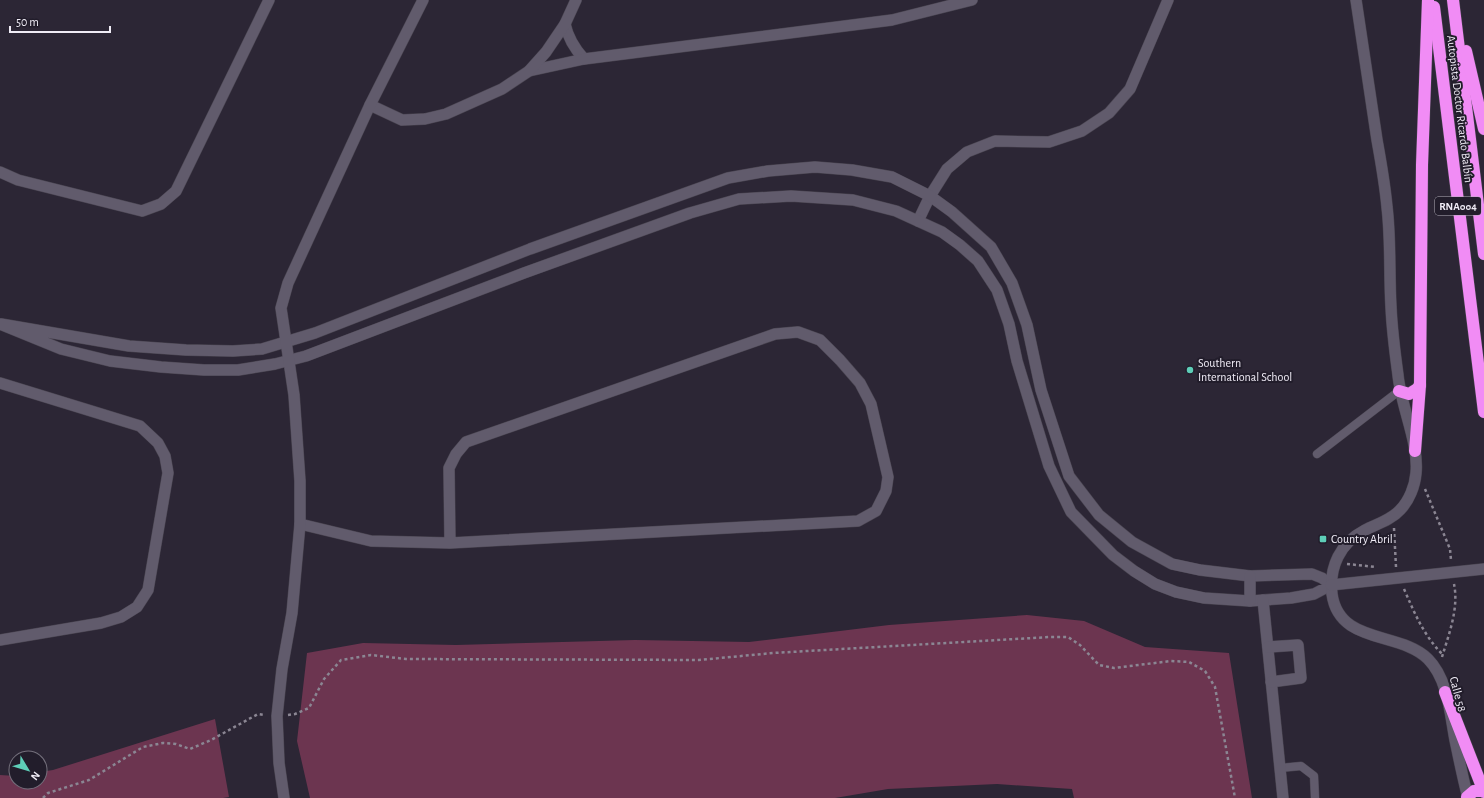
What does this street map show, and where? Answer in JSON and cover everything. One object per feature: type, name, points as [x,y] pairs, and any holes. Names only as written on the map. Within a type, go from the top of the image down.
[{"type":"highway","points":[[1415,450],[1420,385],[1422,165],[1428,0]]},
{"type":"highway","name":"Autopista Doctor Ricardo Balbín","points":[[1433,0],[1484,412]]},
{"type":"highway","points":[[1453,0],[1484,129]]},
{"type":"highway","name":"Autopista Doctor Ricardo Balbín","points":[[1453,0],[1484,254]]},
{"type":"highway","points":[[1399,391],[1409,394],[1420,385]]},
{"type":"highway","points":[[1445,692],[1484,791],[1474,791],[1467,797]]},
{"type":"street","points":[[0,172],[18,180],[142,211],[161,204],[176,191],[269,0]]},
{"type":"street","points":[[284,798],[279,763],[277,716],[282,668],[292,613],[300,524],[300,481],[298,436],[290,360],[281,308],[288,282],[370,105],[423,0]]},
{"type":"street","points":[[370,105],[402,120],[425,119],[446,114],[502,89],[529,72],[556,39],[576,0]]},
{"type":"street","points":[[529,72],[584,59],[892,20],[957,5],[972,0]]},
{"type":"street","points":[[918,221],[930,196],[947,169],[967,152],[995,141],[1049,142],[1082,131],[1109,113],[1130,89],[1168,0]]},
{"type":"street","points":[[1356,0],[1388,208],[1391,310],[1399,391],[1415,450],[1417,470],[1415,482],[1406,502],[1401,510],[1393,516]]},
{"type":"street","points":[[565,24],[575,48],[584,59]]},
{"type":"street","points":[[1,324],[129,346],[233,352],[262,349],[315,333],[538,246],[728,178],[768,171],[815,167],[852,170],[892,177],[930,196],[952,212],[991,247],[1012,283],[1027,325],[1041,390],[1070,476],[1099,515],[1132,542],[1172,564],[1200,570],[1250,576],[1312,574],[1322,578],[1331,585]]},
{"type":"street","points":[[1,324],[61,349],[110,361],[161,367],[204,370],[238,370],[275,364],[306,356],[553,262],[690,213],[739,199],[791,196],[853,200],[896,211],[942,232],[978,261],[997,290],[1009,324],[1017,361],[1049,466],[1071,512],[1113,555],[1134,572],[1155,584],[1176,592],[1204,598],[1250,601],[1291,598],[1314,594],[1331,585],[1479,569]]},
{"type":"street","points":[[300,524],[371,541],[450,543],[858,521],[876,511],[886,491],[888,477],[871,404],[860,383],[820,340],[798,332],[775,334],[466,442],[456,454],[449,468],[450,543]]},
{"type":"street","points":[[0,383],[140,426],[158,444],[165,456],[168,473],[148,590],[137,607],[121,617],[101,624],[0,640]]},
{"type":"street","name":"Calle 58","points":[[1393,516],[1364,530],[1347,542],[1340,551],[1332,573],[1331,585],[1335,606],[1339,614],[1347,623],[1366,634],[1416,650],[1430,661],[1437,671],[1445,692],[1467,797]]},
{"type":"street","points":[[1250,576],[1250,601]]},
{"type":"street","points":[[1263,600],[1283,798]]},
{"type":"street","points":[[1268,648],[1298,645],[1301,678],[1271,682]]},
{"type":"lane","points":[[1316,454],[1399,391]]},
{"type":"lane","points":[[1280,768],[1301,766],[1314,776],[1315,798]]},
{"type":"path","points":[[1417,470],[1450,549],[1452,567]]},
{"type":"path","points":[[1393,516],[1396,568]]},
{"type":"path","points":[[1437,671],[1451,627],[1456,592],[1453,580]]},
{"type":"path","points":[[1402,585],[1420,625],[1431,642],[1442,654]]},
{"type":"path","points":[[43,798],[48,793],[88,780],[143,747],[163,743],[176,744],[190,749],[258,714],[277,716],[295,714],[309,708],[324,679],[341,660],[372,655],[406,659],[699,660],[796,652],[1042,637],[1068,637],[1080,645],[1099,665],[1114,668],[1171,661],[1189,662],[1205,670],[1215,687],[1235,798]]},
{"type":"shaded area","points":[[1027,615],[1084,621],[1145,647],[1229,653],[1252,798],[1074,798],[1072,789],[997,784],[888,789],[835,798],[310,798],[297,741],[307,653],[363,643],[456,645],[635,640],[749,642],[889,625]]},
{"type":"shaded area","points":[[215,719],[229,797],[0,798],[0,775],[8,776],[8,790],[48,790],[48,771]]},
{"type":"place","name":"Southern International School","points":[[1190,370]]},
{"type":"place","name":"Country Abril","points":[[1323,539]]}]
